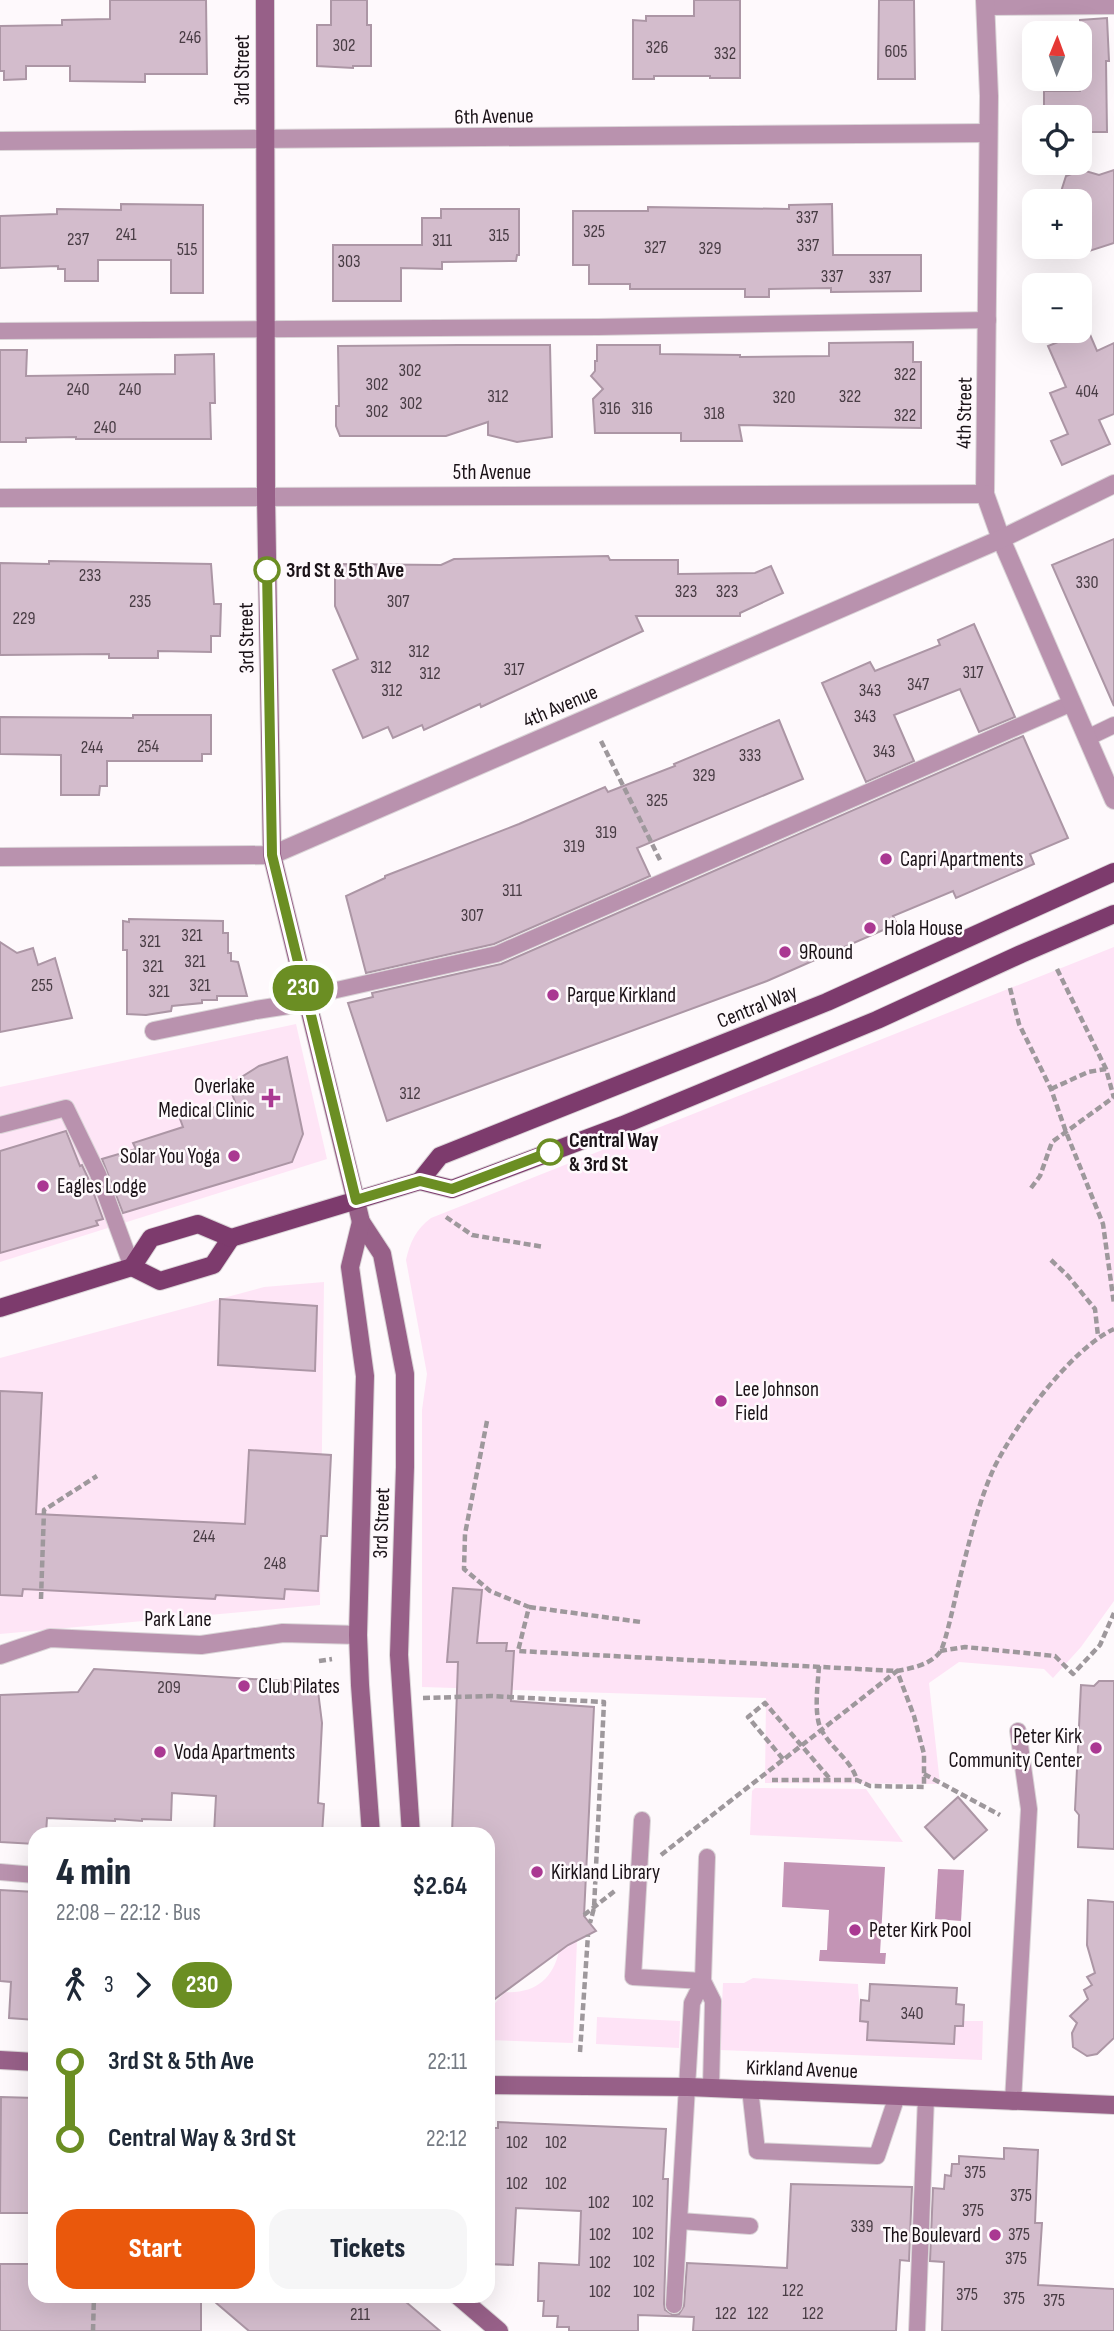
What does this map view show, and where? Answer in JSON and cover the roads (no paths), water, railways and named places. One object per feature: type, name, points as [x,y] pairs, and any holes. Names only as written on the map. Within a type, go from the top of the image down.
[{"type":"main road","name":"3rd Street","points":[[265,0],[266,496],[272,855],[361,1222],[382,1254],[405,1374],[399,1655],[411,1827]]},
{"type":"main road","name":"Central Way","points":[[420,1181],[440,1156],[827,1002],[1114,872]]},
{"type":"main road","points":[[0,1308],[132,1267],[151,1238],[198,1224],[231,1238],[420,1181],[452,1189],[623,1125],[877,1020],[1114,914]]},
{"type":"main road","name":"3rd Street","points":[[361,1222],[350,1266],[365,1376],[358,1635],[370,1827]]},
{"type":"main road","points":[[132,1267],[160,1281],[214,1265],[231,1238]]},
{"type":"main road","points":[[0,2060],[28,2062]]},
{"type":"main road","name":"Kirkland Avenue","points":[[495,2085],[688,2087],[1114,2105]]},
{"type":"main road","points":[[466,2303],[494,2329]]},
{"type":"street","name":"4th Street","points":[[985,4],[988,133],[985,494],[1001,539],[1114,800]]},
{"type":"street","name":"6th Avenue","points":[[0,141],[265,141],[988,133]]},
{"type":"street","name":"4th Avenue","points":[[0,857],[272,855],[1001,539],[1114,484]]},
{"type":"street","name":"5th Avenue","points":[[0,498],[985,494]]},
{"type":"street","points":[[154,1031],[306,997]]},
{"type":"street","name":"Park Lane","points":[[0,1655],[50,1638],[201,1645],[283,1633],[358,1635]]},
{"type":"lane","points":[[985,4],[1114,6]]},
{"type":"lane","points":[[0,331],[988,320]]},
{"type":"lane","points":[[306,997],[497,954],[1072,703]]},
{"type":"lane","points":[[1087,738],[1114,725]]},
{"type":"lane","points":[[0,1125],[66,1108],[98,1174],[132,1267]]},
{"type":"lane","points":[[1013,2102],[1029,1809],[1018,1731]]},
{"type":"lane","points":[[642,1820],[633,1977],[703,1981]]},
{"type":"lane","points":[[674,2305],[692,2003],[703,1981],[707,1857]]},
{"type":"lane","points":[[0,1872],[28,1874]]},
{"type":"lane","points":[[703,1981],[713,2001],[711,2088]]},
{"type":"lane","points":[[750,2089],[757,2151],[877,2156],[897,2096]]},
{"type":"lane","points":[[917,2331],[926,2096]]},
{"type":"lane","points":[[680,2221],[750,2226]]},
{"type":"place","name":"3rd St & 5th Ave","points":[[267,570]]},
{"type":"place","name":"Capri Apartments","points":[[886,859]]},
{"type":"place","name":"Hola House","points":[[870,928]]},
{"type":"place","name":"9Round","points":[[785,952]]},
{"type":"place","name":"Parque Kirkland","points":[[553,995]]},
{"type":"place","name":"Overlake Medical Clinic","points":[[271,1098]]},
{"type":"place","name":"Central Way & 3rd St","points":[[550,1152]]},
{"type":"place","name":"Solar You Yoga","points":[[234,1156]]},
{"type":"place","name":"Eagles Lodge","points":[[43,1186]]},
{"type":"place","name":"Lee Johnson Field","points":[[721,1401]]},
{"type":"place","name":"Club Pilates","points":[[244,1686]]},
{"type":"place","name":"Peter Kirk Community Center","points":[[1096,1748]]},
{"type":"place","name":"Voda Apartments","points":[[160,1752]]},
{"type":"place","name":"Kirkland Library","points":[[537,1872]]},
{"type":"place","name":"Peter Kirk Pool","points":[[855,1930]]},
{"type":"place","name":"The Boulevard","points":[[995,2235]]}]
